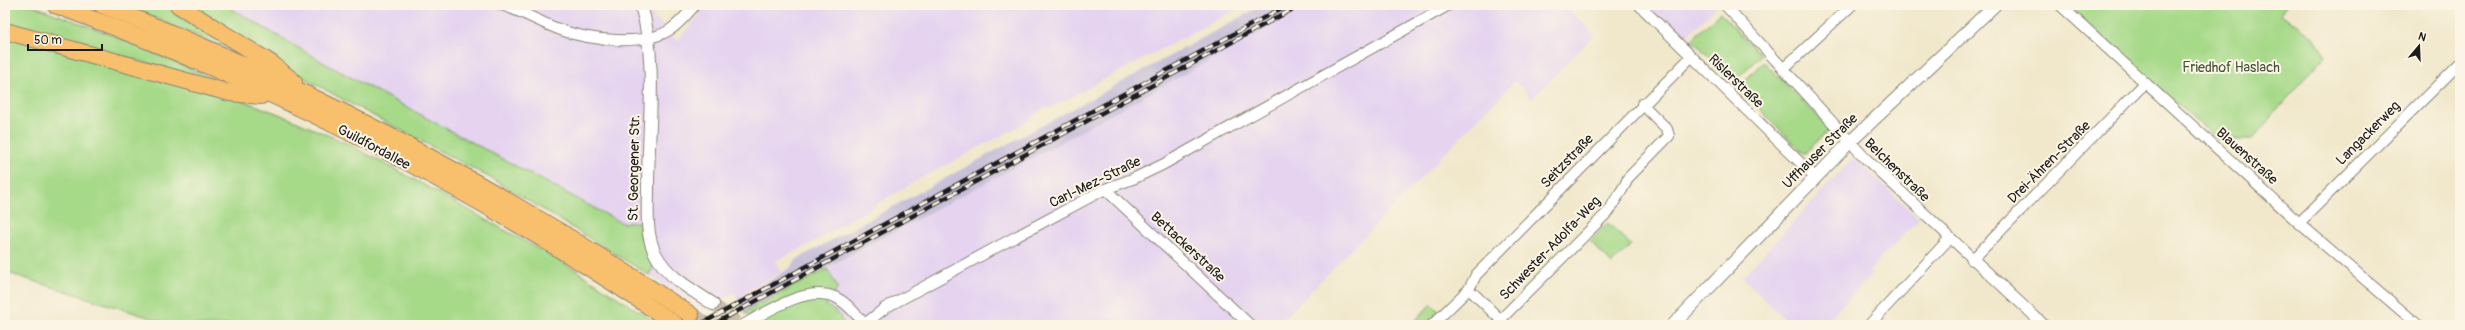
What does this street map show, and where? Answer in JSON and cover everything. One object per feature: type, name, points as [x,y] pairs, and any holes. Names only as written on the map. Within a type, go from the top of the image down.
[{"type":"highway","name":"Guildfordallee","points":[[55,5],[104,23],[275,97],[451,188],[629,293],[675,324]]},
{"type":"highway","name":"Guildfordallee","points":[[102,5],[205,48],[312,97],[476,182],[564,234],[691,315]]},
{"type":"highway","points":[[178,5],[271,63],[312,97]]},
{"type":"highway","points":[[5,31],[230,92],[275,97]]},
{"type":"street","points":[[501,5],[561,30],[586,37],[611,40],[656,37],[671,29],[695,5]]},
{"type":"street","name":"St. Georgener Str.","points":[[641,5],[648,37],[651,92],[648,222],[651,245],[664,268],[674,278],[713,304]]},
{"type":"street","name":"Carl-Mez-Straße","points":[[743,325],[799,298],[826,295],[844,303],[865,325],[885,308],[905,297],[1105,189],[1135,178],[1164,164],[1448,5]]},
{"type":"street","name":"Rislerstraße","points":[[1639,5],[1815,177]]},
{"type":"street","name":"Belchenstraße","points":[[1725,5],[1849,142],[1949,239],[2044,325]]},
{"type":"street","points":[[1783,69],[1852,5]]},
{"type":"street","name":"Uffhauser Straße","points":[[1673,325],[1849,142],[1996,5]]},
{"type":"street","name":"Blauenstraße","points":[[2060,5],[2299,223],[2418,325]]},
{"type":"street","name":"Seitzstraße","points":[[1432,325],[1469,289],[1476,275],[1642,104],[1691,57]]},
{"type":"street","name":"Langackerweg","points":[[2299,223],[2460,64]]},
{"type":"street","name":"Drei-Ähren-Straße","points":[[1972,260],[2145,83]]},
{"type":"street","name":"Schwester-Adolfa-Weg","points":[[1503,322],[1610,210],[1615,197],[1626,186],[1628,178],[1668,136],[1667,129],[1642,104]]},
{"type":"street","name":"Bettackerstraße","points":[[1105,189],[1250,325]]},
{"type":"street","points":[[1869,325],[1949,239]]},
{"type":"street","points":[[1469,289],[1503,322]]},
{"type":"shaded area","points":[[225,5],[650,5],[653,16],[677,41],[708,5],[1245,5],[1050,108],[1045,107],[1023,124],[914,182],[803,248],[775,261],[781,272],[745,293],[744,297],[737,298],[734,293],[703,310],[649,275],[653,267],[639,233],[640,222],[622,223],[326,64]]},
{"type":"shaded area","points":[[1263,5],[1310,5],[1030,159],[744,312],[737,298],[744,297],[790,268],[797,259]]},
{"type":"shaded area","points":[[1310,5],[1565,5],[1594,35],[1532,99],[1515,81],[1278,325],[844,325],[843,319],[826,305],[838,288],[827,269]]},
{"type":"shaded area","points":[[1639,5],[1718,5],[1678,45]]},
{"type":"shaded area","points":[[1854,157],[1919,219],[1869,271],[1872,274],[1823,325],[1791,325],[1742,277]]},
{"type":"green space","points":[[5,5],[31,5],[107,33],[229,85],[5,25]]},
{"type":"green space","points":[[125,5],[225,5],[326,64],[622,223],[640,222],[639,233],[653,267],[649,275],[498,182],[342,99],[269,58],[249,58]]},
{"type":"green space","name":"Friedhof Haslach","points":[[2067,5],[2288,5],[2281,14],[2313,36],[2325,55],[2252,139],[2217,139]]},
{"type":"green space","points":[[1720,13],[1761,55],[1733,82],[1692,39]]},
{"type":"green space","points":[[5,35],[244,101],[279,114],[346,143],[574,269],[660,325],[173,325],[5,272]]},
{"type":"green space","points":[[1764,62],[1830,129],[1804,154],[1738,87]]},
{"type":"green space","points":[[1608,223],[1631,245],[1612,264],[1590,241]]},
{"type":"green space","points":[[827,269],[838,288],[826,305],[839,314],[844,325],[762,325],[744,312]]},
{"type":"green space","points":[[1431,304],[1439,311],[1426,325],[1420,325],[1415,321]]},
{"type":"tunnel","points":[[713,304],[742,325]]},
{"type":"tunnel","points":[[691,315],[706,325]]},
{"type":"railway","points":[[699,325],[1287,5]]},
{"type":"railway","points":[[712,325],[1300,5]]}]
